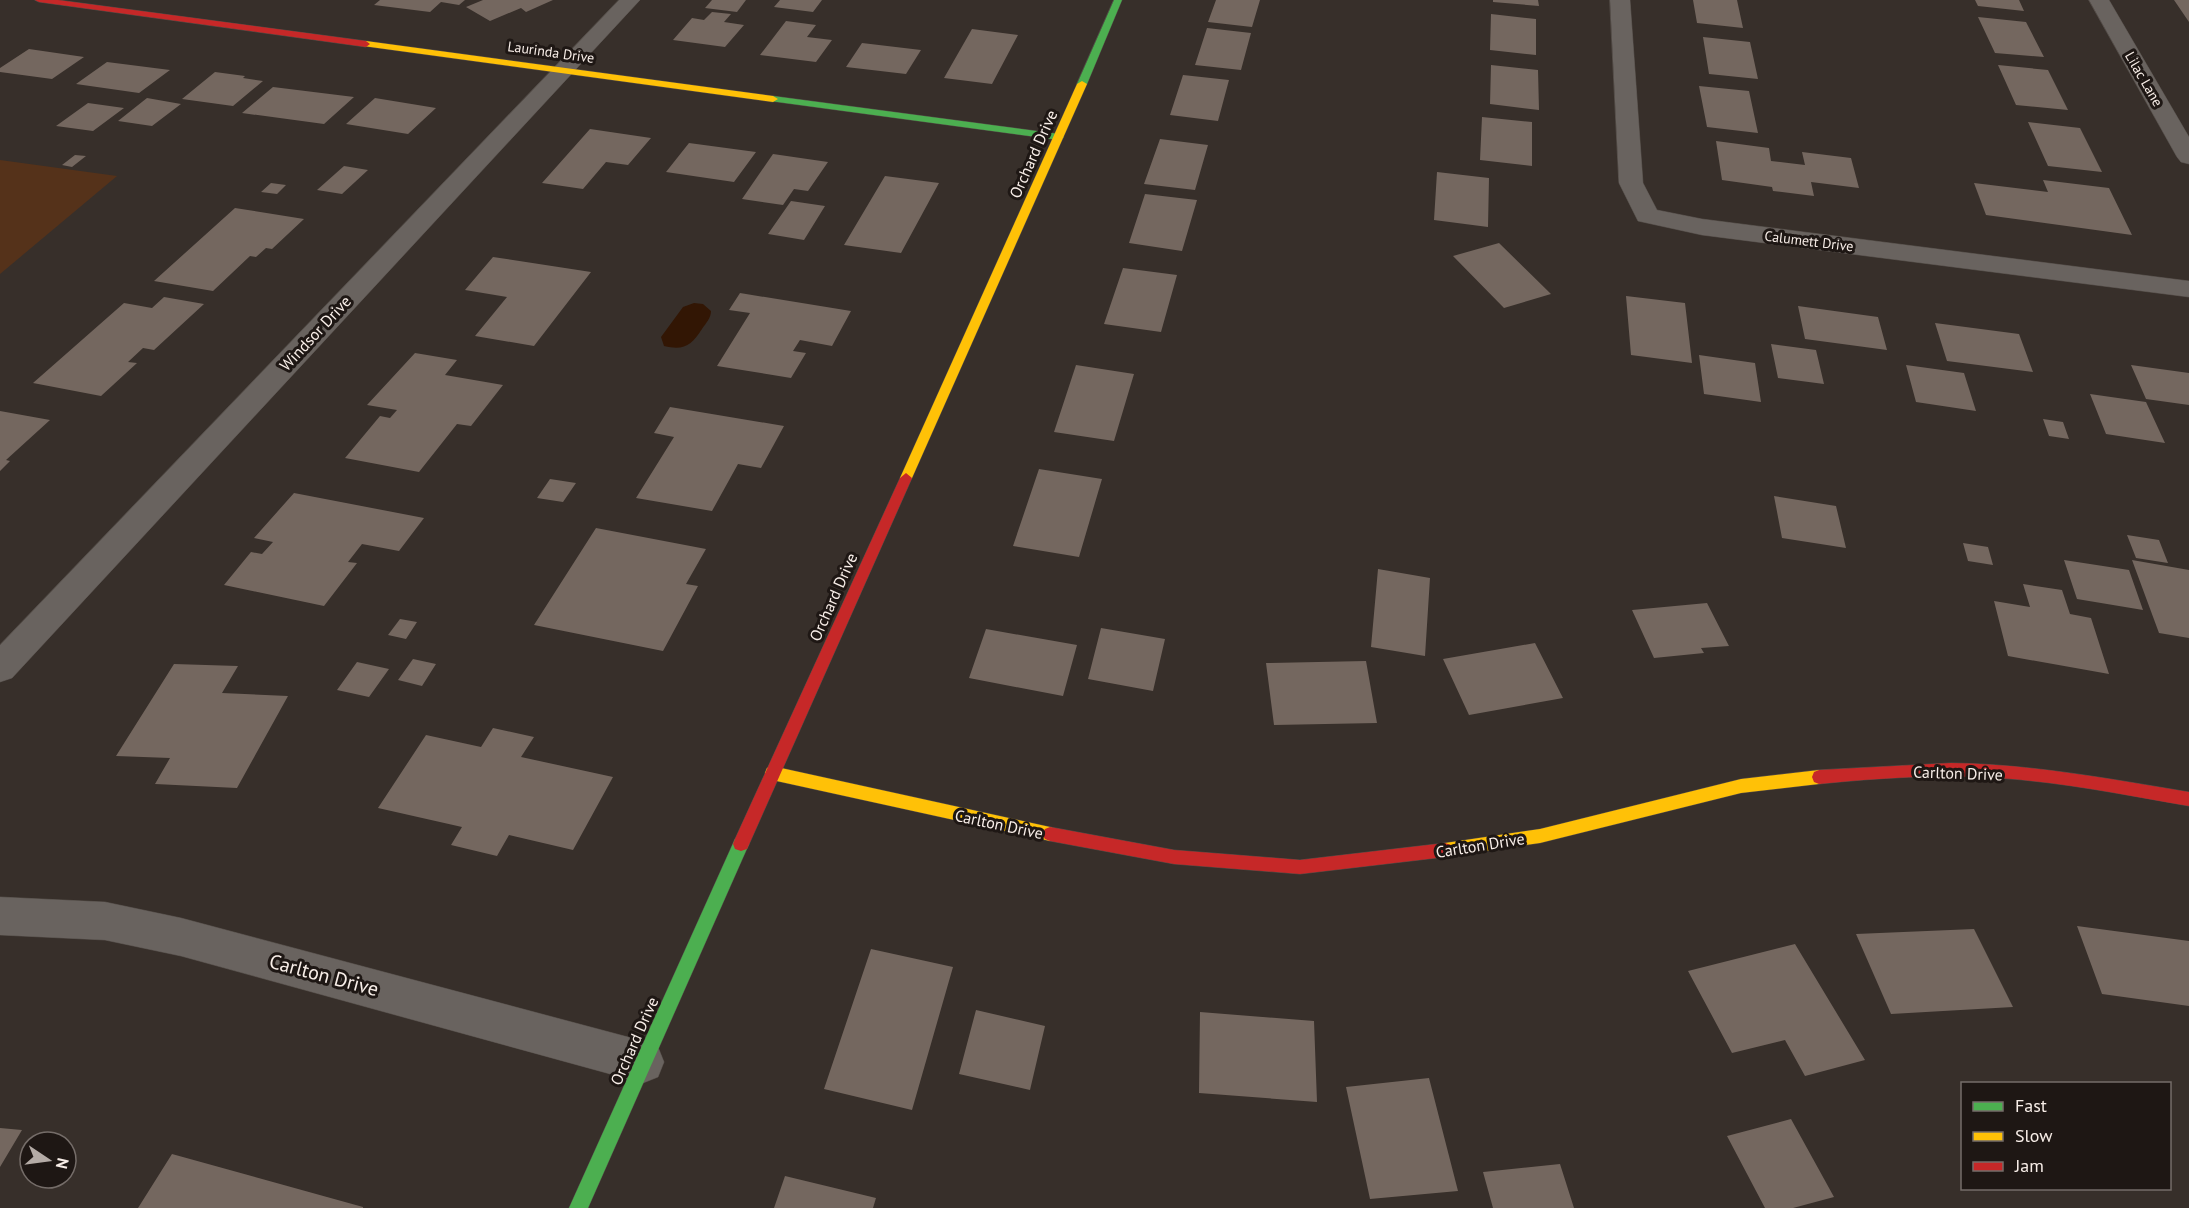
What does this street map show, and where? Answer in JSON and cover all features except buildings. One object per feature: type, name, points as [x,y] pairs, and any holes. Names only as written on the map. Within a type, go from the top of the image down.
[{"type":"street","name":"Laurinda Drive","points":[[39,0],[1059,137]]},
{"type":"street","name":"Windsor Drive","points":[[0,668],[630,0]]},
{"type":"street","name":"Orchard Drive","points":[[578,1208],[1059,137],[1118,0]]},
{"type":"street","name":"Calumett Drive","points":[[1620,0],[1631,183],[1647,216],[1702,227],[2189,290]]},
{"type":"street","name":"Lilac Lane","points":[[2099,0],[2189,157]]},
{"type":"street","name":"Carlton Drive","points":[[772,773],[1037,832],[1174,857],[1300,867],[1428,853],[1539,836],[1741,786],[1867,772],[1972,770],[2088,782],[2189,800]]},
{"type":"street","name":"Carlton Drive","points":[[0,916],[105,921],[181,937],[643,1062]]},
{"type":"shaded area","points":[[0,160],[117,176],[0,274]]},
{"type":"shaded area","points":[[694,303],[703,304],[711,311],[698,335],[691,343],[682,347],[664,346],[661,337],[683,307]]},
{"type":"traffic: fast","points":[[1082,84],[1118,0]]},
{"type":"traffic: fast","points":[[773,99],[1059,137]]},
{"type":"traffic: fast","points":[[578,1208],[741,844]]},
{"type":"traffic: slow","points":[[366,44],[773,99]]},
{"type":"traffic: slow","points":[[906,478],[1082,84]]},
{"type":"traffic: slow","points":[[772,773],[1050,834]]},
{"type":"traffic: slow","points":[[1445,850],[1540,836],[1741,786],[1819,777]]},
{"type":"traffic: jam","points":[[39,0],[366,44]]},
{"type":"traffic: jam","points":[[741,844],[906,478]]},
{"type":"traffic: jam","points":[[1819,777],[1913,770],[1997,771],[2080,781],[2189,799]]},
{"type":"traffic: jam","points":[[1050,834],[1174,857],[1300,867],[1445,850]]}]
